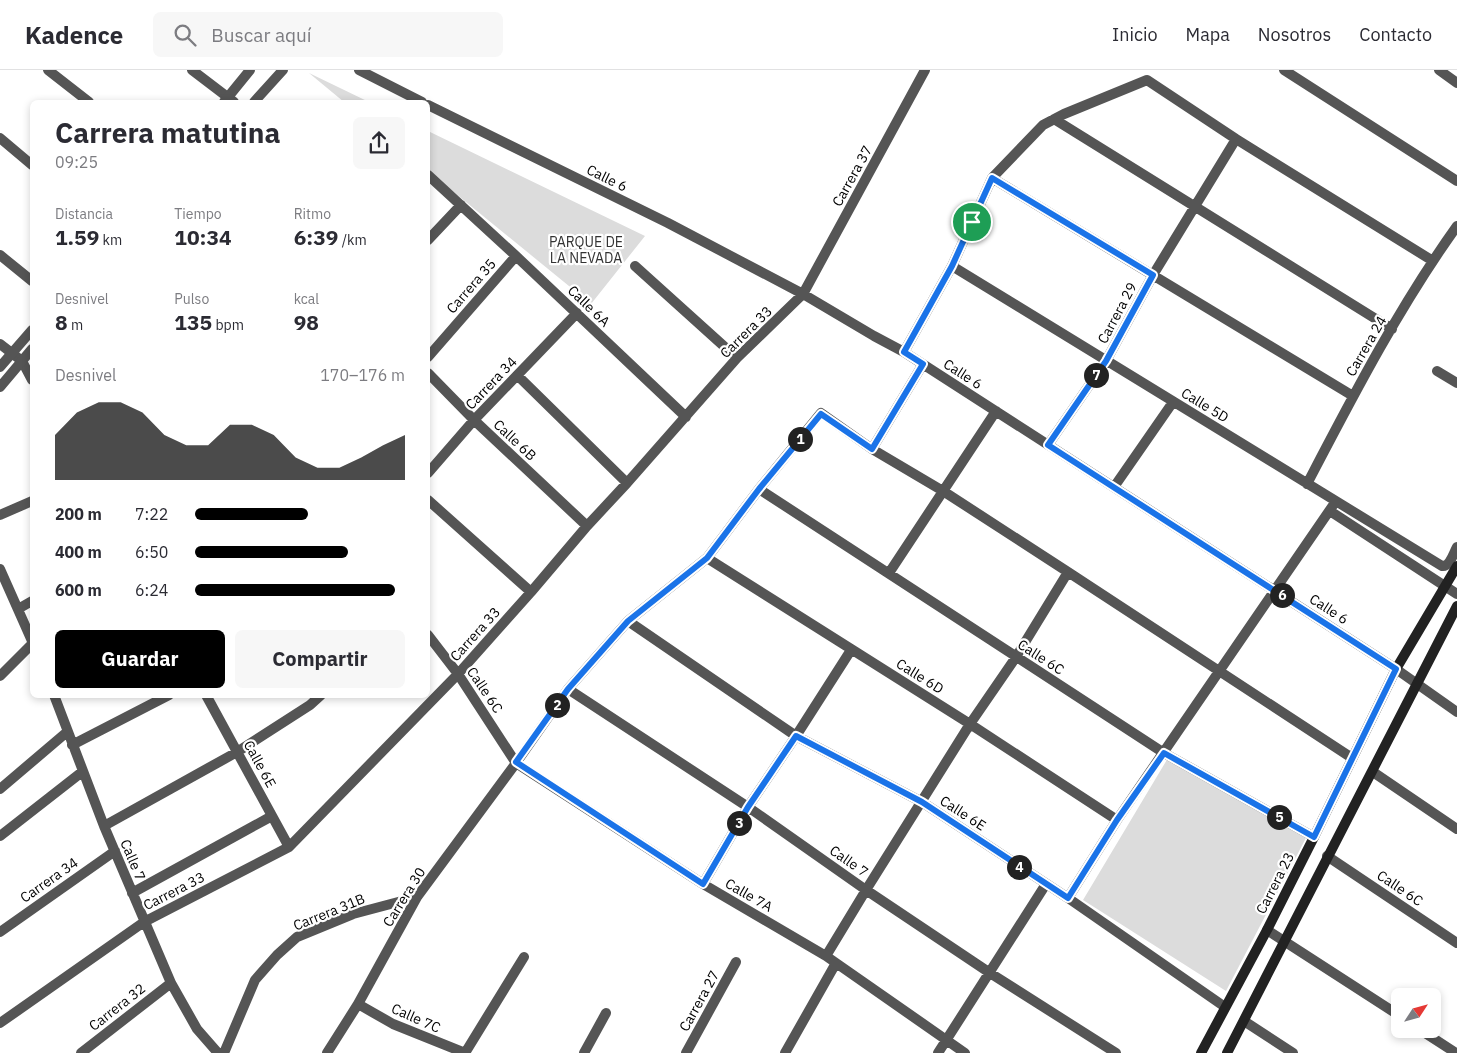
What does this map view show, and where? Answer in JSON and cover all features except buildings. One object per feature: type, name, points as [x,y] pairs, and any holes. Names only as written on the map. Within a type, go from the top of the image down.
[{"type":"main road","name":"Carrera 23","points":[[1201,1053],[1267,930],[1396,669],[1457,566]]},
{"type":"main road","points":[[1227,1053],[1457,606]]},
{"type":"street","points":[[48,70],[86,100]]},
{"type":"street","points":[[192,70],[228,100]]},
{"type":"street","points":[[230,100],[250,70]]},
{"type":"street","points":[[256,100],[283,70]]},
{"type":"street","points":[[359,70],[418,100]]},
{"type":"street","name":"Carrera 37","points":[[803,294],[925,70]]},
{"type":"street","points":[[1284,70],[1457,181]]},
{"type":"street","points":[[1439,70],[1457,83]]},
{"type":"street","points":[[904,352],[952,266],[992,178],[1043,125],[1147,80],[1236,140],[1432,261]]},
{"type":"street","name":"Calle 6","points":[[430,106],[668,223],[803,294],[904,352],[1396,669],[1457,712]]},
{"type":"street","points":[[1054,119],[1392,329]]},
{"type":"street","points":[[0,138],[30,163]]},
{"type":"street","name":"Carrera 29","points":[[1048,445],[1106,361],[1153,275],[1236,140]]},
{"type":"street","name":"Calle 6A","points":[[430,177],[686,417]]},
{"type":"street","points":[[992,178],[1352,396]]},
{"type":"street","points":[[430,238],[461,205]]},
{"type":"street","name":"Carrera 24","points":[[1307,484],[1352,396],[1432,261],[1457,226]]},
{"type":"street","points":[[0,255],[30,280]]},
{"type":"street","name":"Carrera 35","points":[[430,355],[516,256]]},
{"type":"street","points":[[635,266],[737,358]]},
{"type":"street","name":"Calle 5D","points":[[952,266],[1442,566],[1448,565],[1457,547]]},
{"type":"street","name":"Carrera 33","points":[[0,1023],[144,922],[289,847],[458,674],[737,358],[803,294]]},
{"type":"street","name":"Carrera 34","points":[[430,471],[474,420],[577,313]]},
{"type":"street","points":[[0,367],[30,332]]},
{"type":"street","points":[[0,344],[22,361],[30,376]]},
{"type":"street","points":[[0,387],[30,351]]},
{"type":"street","points":[[923,364],[872,449],[943,491],[1352,758]]},
{"type":"street","points":[[1437,371],[1457,383]]},
{"type":"street","name":"Calle 6B","points":[[430,375],[474,420],[587,526]]},
{"type":"street","points":[[518,376],[627,483]]},
{"type":"street","points":[[1114,487],[1173,402]]},
{"type":"street","points":[[889,573],[996,411]]},
{"type":"street","name":"Carrera 30","points":[[327,1053],[358,1004],[417,897],[568,689],[628,621],[707,558],[759,489],[821,414],[872,449]]},
{"type":"street","name":"Calle 6C","points":[[759,489],[1164,753],[1314,837]]},
{"type":"street","points":[[1068,898],[1117,820],[1336,501]]},
{"type":"street","points":[[0,516],[30,502]]},
{"type":"street","points":[[430,502],[531,592]]},
{"type":"street","points":[[1330,511],[1457,594]]},
{"type":"street","name":"Calle 6D","points":[[707,558],[970,724],[1117,820]]},
{"type":"street","points":[[826,956],[970,724],[1016,657],[1068,572]]},
{"type":"street","points":[[1,576],[30,638]]},
{"type":"street","points":[[18,609],[30,602]]},
{"type":"street","name":"Calle 6E","points":[[628,621],[796,736],[922,802],[1068,898],[1224,1007]]},
{"type":"street","name":"Calle 6C","points":[[430,638],[458,674],[516,762]]},
{"type":"street","points":[[0,676],[30,645]]},
{"type":"street","points":[[703,884],[748,807],[851,650]]},
{"type":"street","name":"Calle 7","points":[[568,689],[748,807],[866,890],[990,973],[1116,1053]]},
{"type":"street","name":"Calle 7","points":[[55,698],[82,772],[171,983],[197,1029],[218,1053]]},
{"type":"street","points":[[72,745],[163,698]]},
{"type":"street","name":"Calle 6E","points":[[208,698],[289,847]]},
{"type":"street","points":[[104,826],[237,752],[310,706],[318,698]]},
{"type":"street","points":[[0,789],[67,732]]},
{"type":"street","name":"Calle 7A","points":[[516,762],[703,884],[826,956],[965,1053]]},
{"type":"street","points":[[0,836],[82,772]]},
{"type":"street","points":[[1372,772],[1457,829]]},
{"type":"street","points":[[132,893],[272,816]]},
{"type":"street","name":"Carrera 34","points":[[0,932],[115,851]]},
{"type":"street","name":"Calle 6C","points":[[1327,856],[1457,943]]},
{"type":"street","points":[[938,1053],[1046,884]]},
{"type":"street","name":"Carrera 31B","points":[[224,1053],[255,980],[276,956],[297,937],[353,914],[417,897]]},
{"type":"street","points":[[1267,930],[1391,1010]]},
{"type":"street","points":[[465,1053],[524,957]]},
{"type":"street","name":"Carrera 27","points":[[686,1053],[736,962]]},
{"type":"street","points":[[785,1053],[836,963]]},
{"type":"street","name":"Carrera 32","points":[[81,1053],[171,983]]},
{"type":"street","name":"Calle 7C","points":[[358,1004],[393,1024],[465,1053]]},
{"type":"street","points":[[584,1053],[606,1013]]},
{"type":"street","points":[[1244,1020],[1293,1053]]},
{"type":"street","points":[[1433,1038],[1456,1053]]},
{"type":"green space","points":[[309,73],[365,100],[342,100]]},
{"type":"green space","name":"PARQUE DE LA NEVADA","points":[[430,132],[645,236],[591,304],[430,173]]},
{"type":"green space","points":[[1171,753],[1307,836],[1226,991],[1083,900]]},
{"type":"route","points":[[992,178],[1153,275],[1106,361],[1048,445],[1396,669],[1314,837],[1164,753],[1117,820],[1068,898],[922,802],[796,736],[748,807],[703,884],[516,762],[568,689],[628,621],[707,558],[759,489],[821,414],[872,449],[923,364],[904,352],[952,266],[972,222],[992,178]]}]
